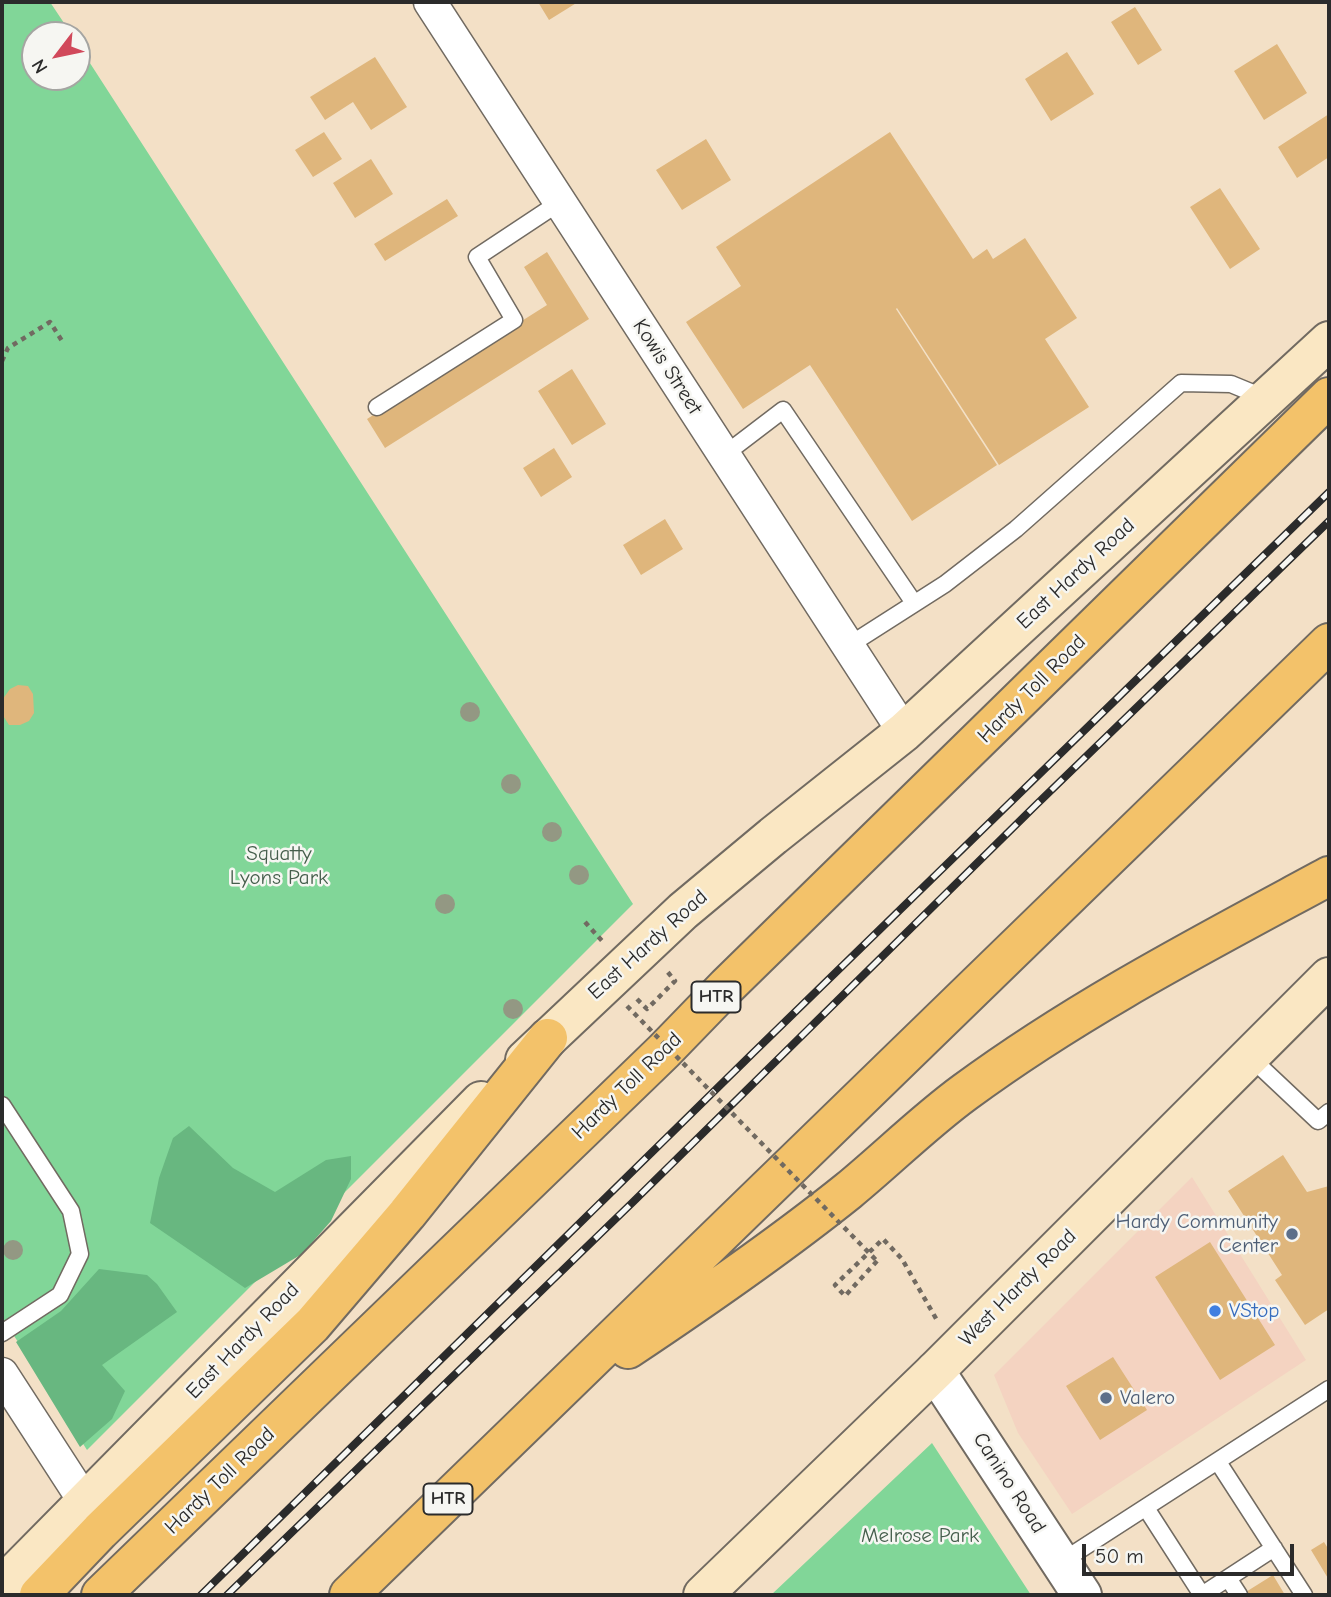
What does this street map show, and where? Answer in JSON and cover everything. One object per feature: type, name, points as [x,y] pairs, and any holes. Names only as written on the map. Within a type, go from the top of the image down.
[{"type":"highway","name":"Hardy Toll Road","points":[[101,1595],[664,1052],[727,986],[1329,397]]},
{"type":"highway","name":"HTR","points":[[349,1595],[1329,643]]},
{"type":"highway","points":[[548,1403],[744,1271],[848,1191],[963,1093],[1044,1037],[1157,969],[1329,876]]},
{"type":"highway","points":[[39,1595],[100,1531],[312,1325],[407,1214],[548,1038]]},
{"type":"main road","name":"East Hardy Road","points":[[2,1586],[463,1118],[683,911],[904,732],[1329,341]]},
{"type":"main road","name":"West Hardy Road","points":[[703,1595],[935,1371],[1329,978]]},
{"type":"street","name":"Kowis Street","points":[[430,2],[904,732]]},
{"type":"street","name":"Canino Road","points":[[935,1371],[1082,1595]]},
{"type":"street","points":[[2,1374],[85,1502]]},
{"type":"lane","points":[[377,407],[514,320],[477,257],[560,202]]},
{"type":"lane","points":[[848,646],[945,584],[1016,528],[1181,383],[1231,384],[1267,399]]},
{"type":"lane","points":[[724,455],[783,410],[915,603]]},
{"type":"lane","points":[[1250,1057],[1318,1121],[1329,1112]]},
{"type":"lane","points":[[2,1105],[71,1211],[80,1254],[60,1295],[2,1333]]},
{"type":"lane","points":[[1061,1562],[1329,1390]]},
{"type":"lane","points":[[1218,1462],[1304,1595]]},
{"type":"lane","points":[[1146,1508],[1202,1595],[1274,1548]]},
{"type":"lane","points":[[1228,1578],[1239,1595]]},
{"type":"path","points":[[2,361],[8,348],[50,322],[64,344]]},
{"type":"path","points":[[647,1009],[675,981]]},
{"type":"path","points":[[627,1006],[877,1261],[845,1296],[835,1285],[883,1238],[902,1259],[938,1322],[931,1332]]},
{"type":"shaded area","points":[[1192,1177],[1306,1360],[1072,1514],[1018,1433],[994,1375]]},
{"type":"green space","name":"Squatty Lyons Park","points":[[2,2],[50,2],[63,21],[21,21],[21,91],[91,91],[91,65],[633,904],[87,1450],[2,1317]]},
{"type":"green space","points":[[189,1126],[233,1168],[275,1192],[326,1160],[351,1156],[351,1179],[331,1221],[302,1254],[245,1288],[150,1223],[159,1178],[173,1138]]},
{"type":"green space","points":[[99,1269],[147,1275],[177,1312],[102,1365],[125,1391],[112,1419],[80,1447],[16,1342],[61,1311]]},
{"type":"green space","name":"Melrose Park","points":[[932,1443],[1031,1595],[771,1595]]},
{"type":"building","points":[[538,2],[578,2],[549,20]]},
{"type":"building","points":[[1135,7],[1162,50],[1138,65],[1111,22]]},
{"type":"building","points":[[1277,44],[1307,93],[1264,120],[1234,71]]},
{"type":"building","points":[[1067,52],[1094,94],[1051,121],[1025,79]]},
{"type":"building","points":[[375,57],[407,107],[371,130],[353,102],[325,120],[310,97]]},
{"type":"building","points":[[1329,114],[1329,157],[1297,178],[1278,147]]},
{"type":"building","points":[[324,132],[342,159],[313,177],[295,150]]},
{"type":"building","points":[[890,132],[973,259],[987,249],[993,259],[1025,238],[1077,318],[1045,339],[1089,407],[999,465],[897,308],[997,465],[912,521],[810,365],[743,409],[686,322],[741,286],[716,247]]},
{"type":"building","points":[[706,139],[731,180],[682,210],[656,170]]},
{"type":"building","points":[[371,159],[393,194],[355,218],[333,183]]},
{"type":"building","points":[[1220,188],[1260,249],[1230,269],[1190,207]]},
{"type":"building","points":[[447,199],[458,216],[385,261],[374,244]]},
{"type":"building","points":[[547,252],[589,319],[385,448],[367,419],[547,305],[524,267]]},
{"type":"building","points":[[572,369],[606,424],[572,445],[538,391]]},
{"type":"building","points":[[554,448],[572,477],[541,497],[523,468]]},
{"type":"building","points":[[665,519],[683,549],[641,575],[623,545]]},
{"type":"building","points":[[18,685],[28,686],[33,694],[34,713],[29,721],[20,725],[9,725],[2,714],[2,700],[10,689]]},
{"type":"building","name":"Hardy Community Center","points":[[1283,1155],[1307,1192],[1329,1186],[1329,1309],[1305,1325],[1275,1280],[1282,1275],[1228,1191]]},
{"type":"building","name":"VStop","points":[[1210,1242],[1275,1345],[1220,1380],[1155,1277]]},
{"type":"building","name":"Valero","points":[[1113,1357],[1147,1410],[1100,1440],[1066,1386]]},
{"type":"building","points":[[1324,1542],[1329,1550],[1329,1580],[1311,1550]]},
{"type":"building","points":[[1273,1575],[1285,1595],[1241,1595]]},
{"type":"railway","points":[[201,1595],[1329,492]]},
{"type":"railway","points":[[227,1595],[1329,521]]},
{"type":"place","name":"Hardy Community Center","points":[[1292,1234]]},
{"type":"place","name":"VStop","points":[[1215,1311]]},
{"type":"place","name":"Valero","points":[[1106,1398]]}]
